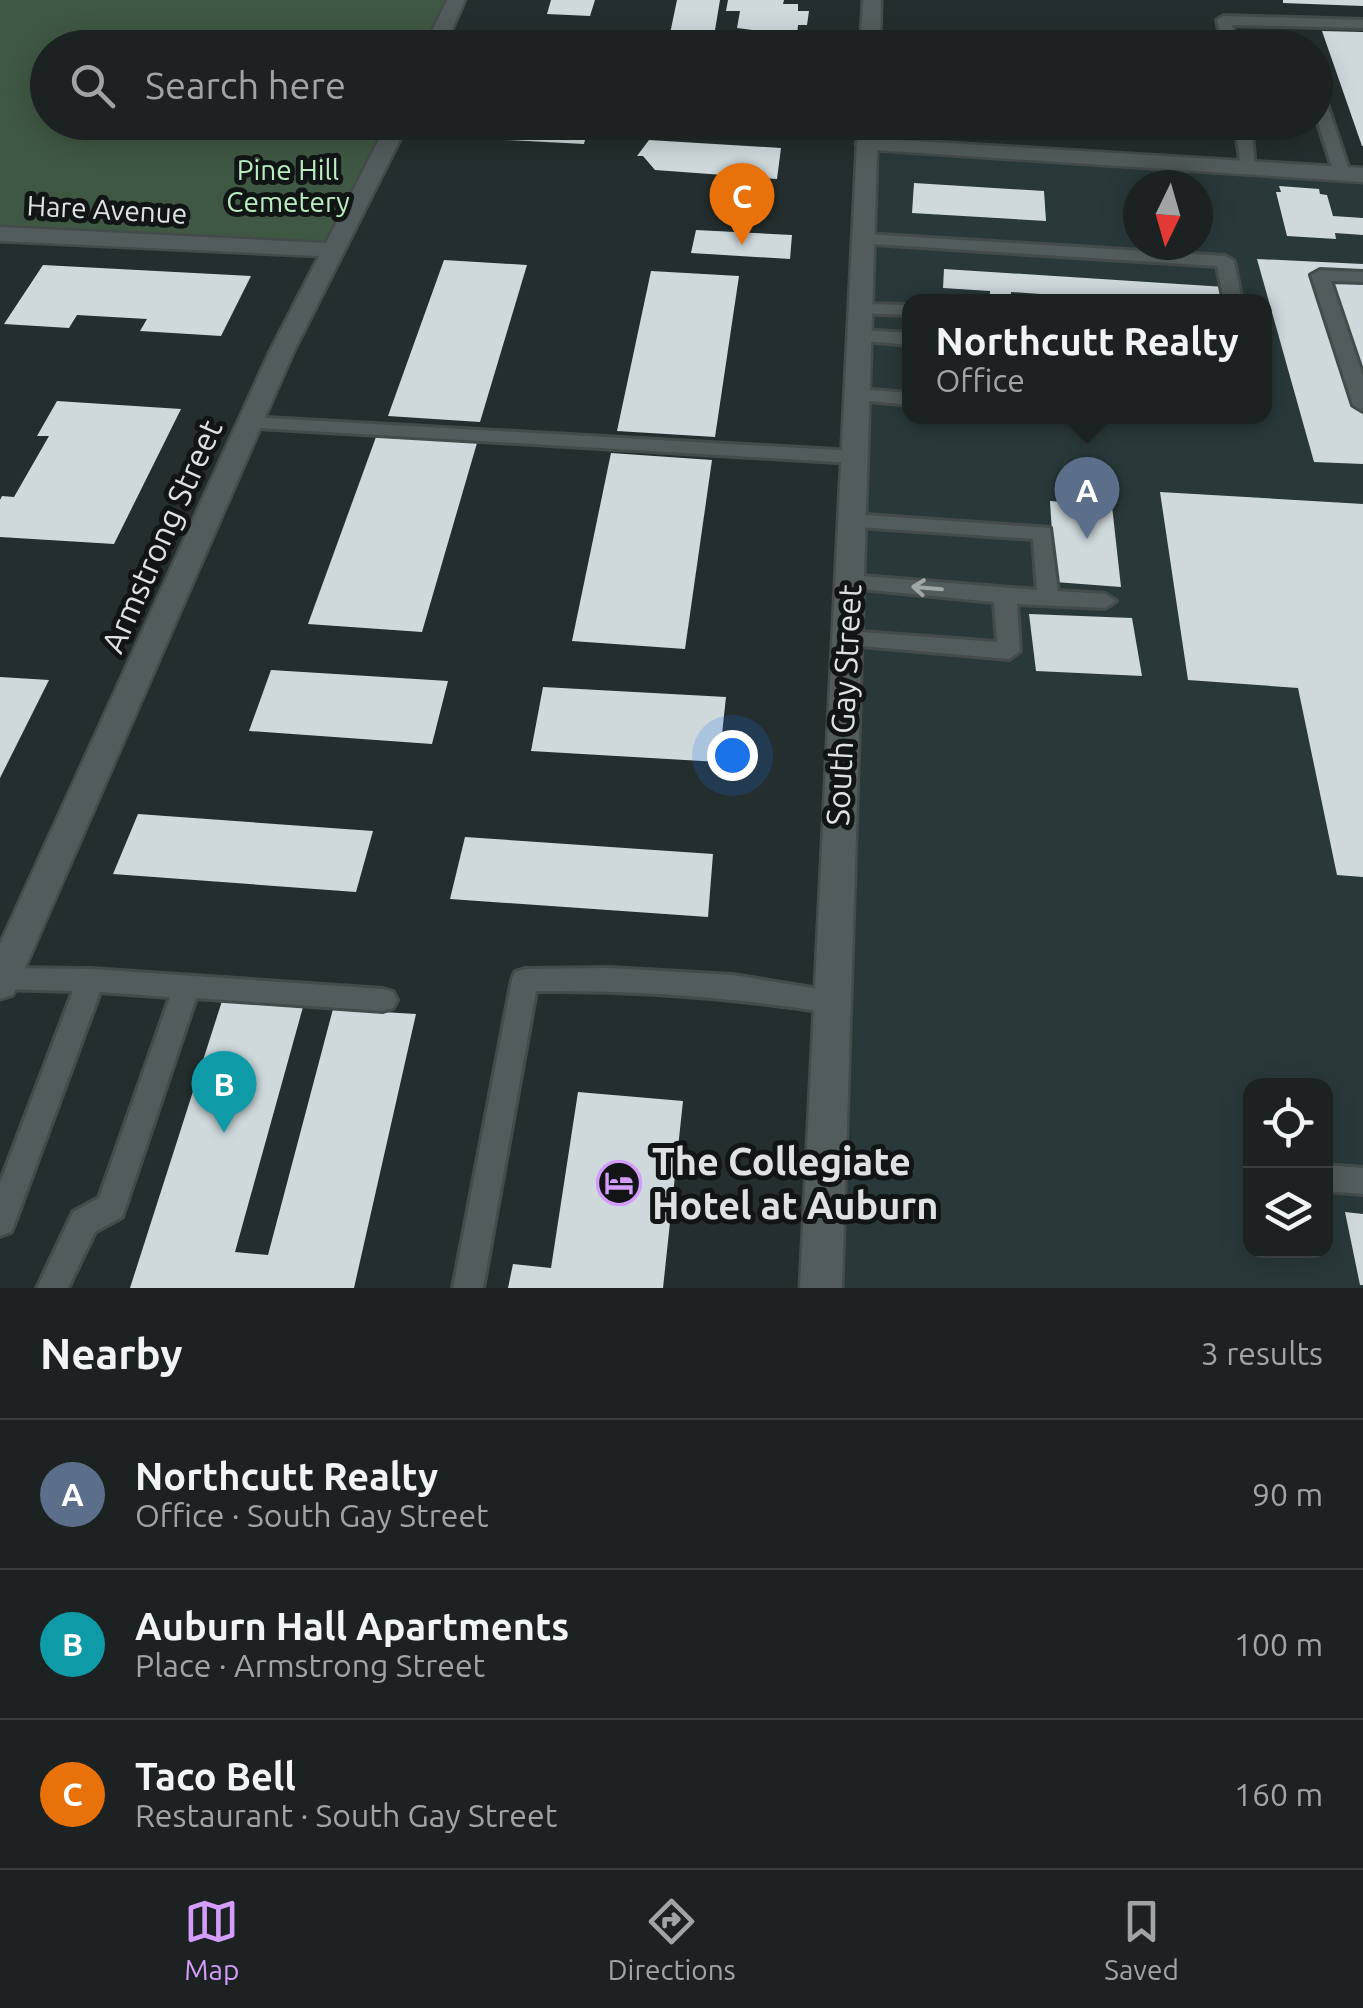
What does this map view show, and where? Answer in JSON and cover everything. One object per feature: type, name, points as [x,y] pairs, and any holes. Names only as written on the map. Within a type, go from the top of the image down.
[{"type":"street","points":[[442,30],[456,0]]},
{"type":"street","points":[[871,30],[872,0]]},
{"type":"street","name":"Armstrong Street","points":[[1,981],[250,423],[390,140]]},
{"type":"street","name":"South Gay Street","points":[[820,1288],[868,140]]},
{"type":"street","points":[[955,140],[1352,174]]},
{"type":"street","name":"Hare Avenue","points":[[0,234],[332,250]]},
{"type":"lane","points":[[1226,30],[1224,20],[1363,24]]},
{"type":"lane","points":[[1333,132],[1352,174]]},
{"type":"lane","points":[[1245,140],[1249,167]]},
{"type":"lane","points":[[864,239],[1225,261],[1231,294]]},
{"type":"lane","points":[[1363,277],[1320,275],[1363,406]]},
{"type":"lane","points":[[861,309],[902,310]]},
{"type":"lane","points":[[860,336],[902,339]]},
{"type":"lane","points":[[857,395],[902,398]]},
{"type":"lane","points":[[250,423],[854,458]]},
{"type":"lane","points":[[851,521],[1043,533],[1048,598]]},
{"type":"lane","points":[[849,582],[1105,602]]},
{"type":"lane","points":[[847,640],[1009,651],[1005,596]]},
{"type":"lane","points":[[468,1288],[525,980],[609,978],[733,986],[831,1002]]},
{"type":"lane","points":[[0,1222],[91,980]]},
{"type":"lane","points":[[1,981],[91,980],[383,1000]]},
{"type":"lane","points":[[52,1288],[84,1222],[111,1207],[187,986]]},
{"type":"lane","points":[[1333,1179],[1363,1181]]},
{"type":"shaded area","points":[[867,144],[1363,175],[1363,1288],[821,1288]]},
{"type":"green space","name":"Pine Hill Cemetery","points":[[0,0],[456,0],[442,30],[30,30],[30,140],[390,140],[331,250],[0,234]]},
{"type":"building","points":[[551,0],[595,0],[590,16],[547,14]]},
{"type":"building","points":[[677,0],[720,0],[715,30],[671,30]]},
{"type":"building","points":[[728,0],[784,0],[783,4],[798,4],[798,11],[809,11],[807,25],[798,25],[798,30],[752,30],[737,28],[740,11],[726,11]]},
{"type":"building","points":[[1363,0],[1363,6],[1283,3]]},
{"type":"building","points":[[1333,31],[1363,32],[1362,146],[1333,63]]},
{"type":"building","points":[[508,140],[585,140],[584,144]]},
{"type":"building","points":[[649,140],[781,148],[777,179],[655,170],[643,156],[637,156]]},
{"type":"building","points":[[914,183],[1044,191],[1046,221],[912,213]]},
{"type":"building","points":[[1279,186],[1319,189],[1320,194],[1327,195],[1333,216],[1363,218],[1363,235],[1335,233],[1336,239],[1287,236],[1276,192],[1281,192]]},
{"type":"building","points":[[696,230],[792,235],[790,259],[691,253]]},
{"type":"building","points":[[1257,259],[1363,264],[1363,464],[1314,462],[1272,312],[1272,294],[1267,294]]},
{"type":"building","points":[[444,260],[527,265],[480,422],[388,416]]},
{"type":"building","points":[[43,265],[251,276],[221,336],[140,331],[147,319],[77,315],[69,328],[4,324]]},
{"type":"building","points":[[944,269],[1225,287],[1226,294],[990,294],[943,288]]},
{"type":"building","points":[[651,271],[739,276],[715,437],[617,431]]},
{"type":"building","points":[[57,401],[181,409],[114,544],[0,537],[0,500],[2,496],[14,497],[49,436],[37,436]]},
{"type":"building","points":[[376,437],[477,443],[422,632],[308,624]]},
{"type":"building","points":[[611,453],[712,460],[685,649],[572,641]]},
{"type":"building","points":[[1160,492],[1363,504],[1363,877],[1337,875],[1298,688],[1188,680]]},
{"type":"building","points":[[1050,501],[1112,506],[1121,587],[1055,582]]},
{"type":"building","points":[[1029,614],[1132,618],[1142,676],[1036,671]]},
{"type":"building","points":[[271,670],[448,681],[432,744],[249,731]]},
{"type":"building","points":[[0,677],[49,680],[0,778]]},
{"type":"building","points":[[543,687],[726,697],[719,762],[531,751]]},
{"type":"building","points":[[138,814],[373,831],[356,892],[113,874]]},
{"type":"building","points":[[465,837],[713,854],[708,917],[450,899]]},
{"type":"building","points":[[222,1001],[303,1007],[235,1252],[268,1255],[333,1009],[416,1014],[354,1288],[130,1288]]},
{"type":"building","name":"The Collegiate Hotel at Auburn","points":[[578,1092],[683,1101],[663,1288],[508,1288],[513,1264],[551,1268]]},
{"type":"building","points":[[1345,1212],[1363,1214],[1363,1285],[1360,1285]]},
{"type":"place","name":"Taco Bell","points":[[742,245]]},
{"type":"place","name":"Northcutt Realty","points":[[1087,539]]},
{"type":"place","name":"Auburn Hall Apartments","points":[[224,1133]]},
{"type":"place","name":"The Collegiate Hotel at Auburn","points":[[619,1183]]}]
